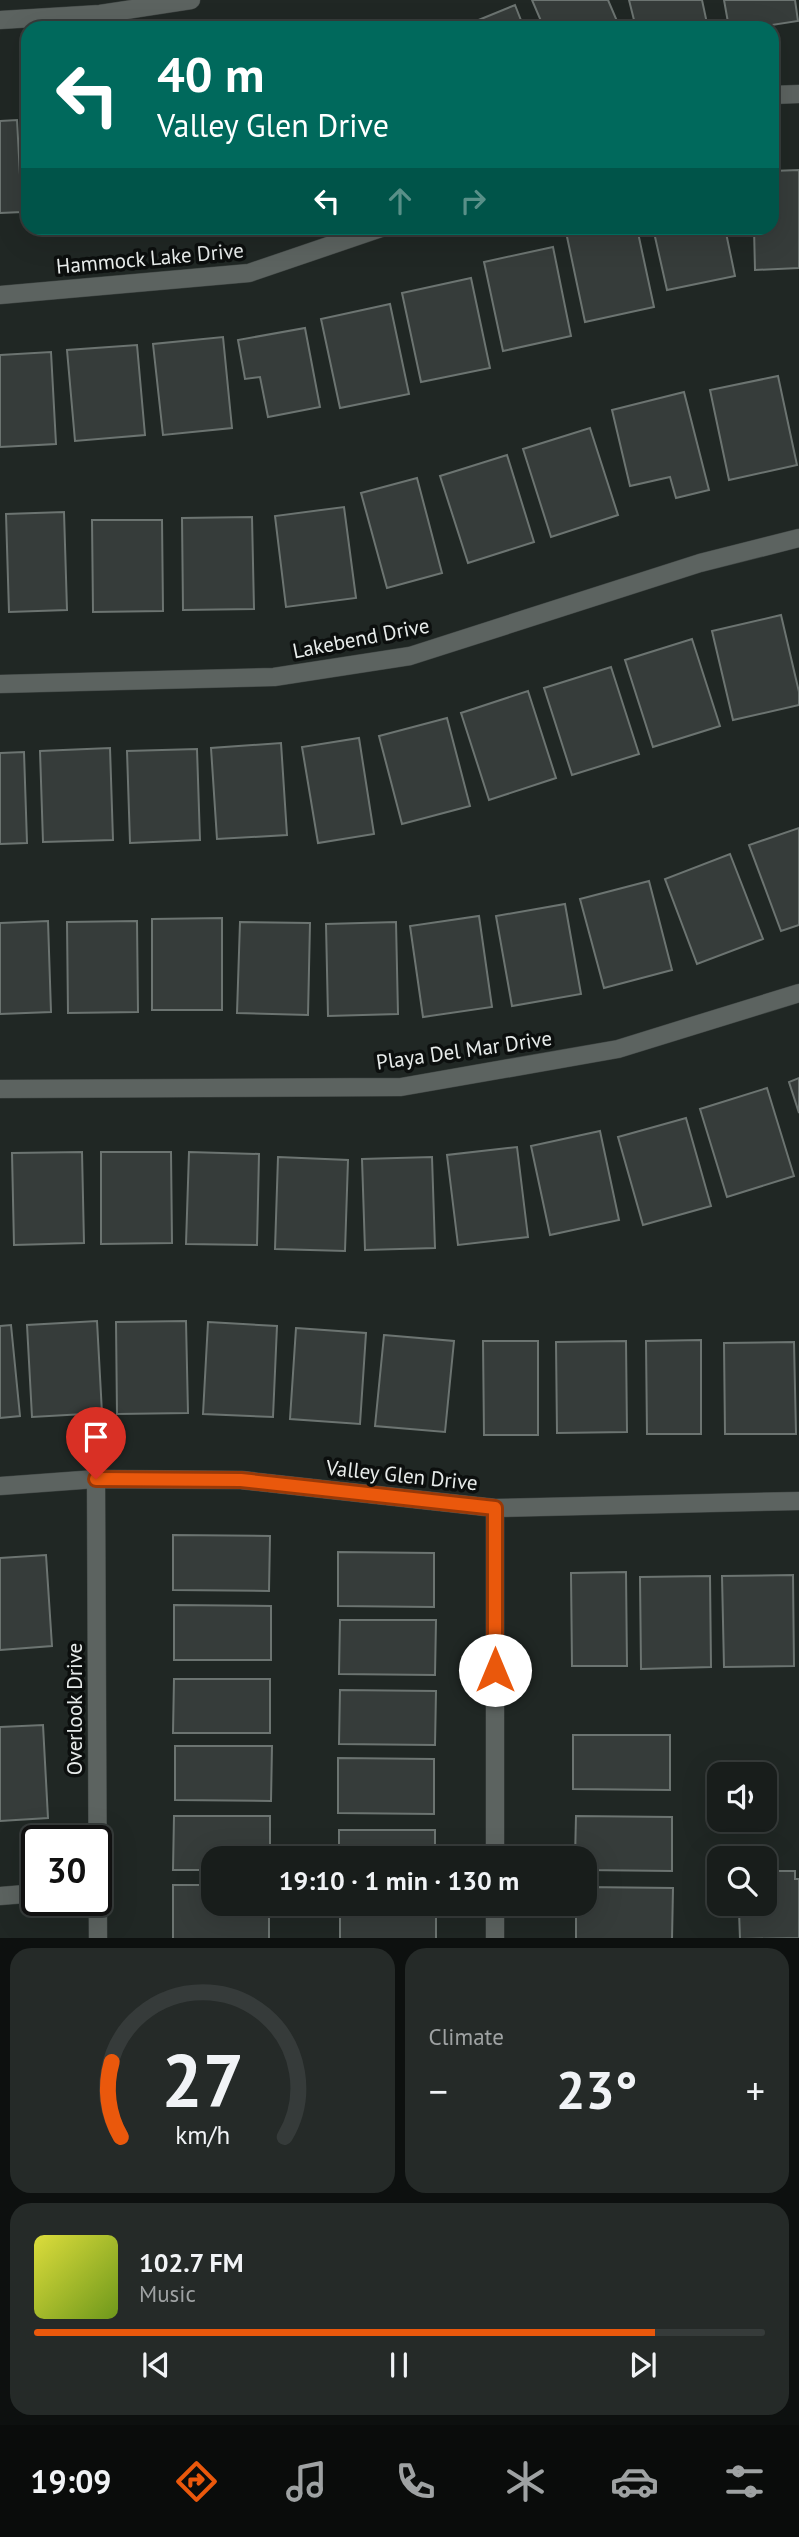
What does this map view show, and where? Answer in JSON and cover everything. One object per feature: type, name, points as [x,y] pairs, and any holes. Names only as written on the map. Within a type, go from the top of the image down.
[{"type":"street","points":[[0,20],[100,14],[191,0]]},
{"type":"street","points":[[779,95],[799,94]]},
{"type":"street","name":"Hammock Lake Drive","points":[[0,295],[249,273],[360,235]]},
{"type":"street","name":"Lakebend Drive","points":[[0,684],[274,677],[410,656],[700,563],[799,538]]},
{"type":"street","name":"Playa Del Mar Drive","points":[[0,1089],[401,1087],[618,1049],[799,993]]},
{"type":"street","name":"Valley Glen Drive","points":[[0,1486],[96,1479],[241,1480],[495,1508],[799,1501]]},
{"type":"street","name":"Overlook Drive","points":[[96,1479],[97,1825]]},
{"type":"street","points":[[495,1508],[495,1846]]},
{"type":"street","points":[[0,1896],[21,1895]]},
{"type":"street","name":"Overlook Drive","points":[[98,1916],[98,1938]]},
{"type":"street","points":[[495,1916],[495,1938]]},
{"type":"building","points":[[532,0],[608,0],[617,21],[541,21]]},
{"type":"building","points":[[629,0],[702,0],[706,21],[634,21]]},
{"type":"building","points":[[724,0],[795,0],[798,21],[779,24],[779,21],[728,21]]},
{"type":"building","points":[[515,5],[521,21],[476,21]]},
{"type":"building","points":[[17,120],[21,212],[0,213],[0,121]]},
{"type":"building","points":[[799,170],[799,268],[755,270],[754,235],[779,235],[779,171]]},
{"type":"building","points":[[567,235],[639,235],[654,307],[585,322]]},
{"type":"building","points":[[655,235],[726,235],[735,276],[667,290]]},
{"type":"building","points":[[553,247],[571,336],[503,351],[484,262]]},
{"type":"building","points":[[471,278],[490,368],[421,382],[402,293]]},
{"type":"building","points":[[390,304],[409,394],[340,408],[321,319]]},
{"type":"building","points":[[305,328],[320,407],[268,417],[260,377],[245,379],[238,340]]},
{"type":"building","points":[[223,337],[232,428],[163,435],[153,344]]},
{"type":"building","points":[[137,345],[145,435],[75,441],[67,350]]},
{"type":"building","points":[[51,352],[56,444],[0,447],[0,355]]},
{"type":"building","points":[[778,376],[797,465],[729,480],[710,390]]},
{"type":"building","points":[[684,392],[709,490],[676,498],[670,477],[630,486],[612,410]]},
{"type":"building","points":[[590,428],[618,515],[551,537],[523,449]]},
{"type":"building","points":[[507,455],[534,542],[468,563],[440,476]]},
{"type":"building","points":[[417,478],[442,573],[387,588],[361,493]]},
{"type":"building","points":[[344,507],[356,598],[286,607],[275,516]]},
{"type":"building","points":[[64,512],[67,610],[9,612],[6,514]]},
{"type":"building","points":[[252,517],[254,609],[183,610],[182,518]]},
{"type":"building","points":[[92,520],[162,520],[163,611],[93,612]]},
{"type":"building","points":[[781,615],[799,692],[799,705],[733,720],[712,631]]},
{"type":"building","points":[[692,639],[720,726],[653,747],[625,660]]},
{"type":"building","points":[[611,667],[639,754],[572,775],[544,688]]},
{"type":"building","points":[[528,691],[556,778],[489,800],[461,713]]},
{"type":"building","points":[[447,718],[470,806],[402,824],[379,736]]},
{"type":"building","points":[[359,738],[374,834],[318,843],[302,747]]},
{"type":"building","points":[[281,743],[287,835],[217,839],[211,748]]},
{"type":"building","points":[[110,748],[113,840],[43,842],[40,751]]},
{"type":"building","points":[[197,749],[200,840],[130,843],[127,751]]},
{"type":"building","points":[[24,752],[27,843],[0,844],[0,753]]},
{"type":"building","points":[[799,828],[799,925],[781,931],[749,845]]},
{"type":"building","points":[[730,854],[763,939],[697,964],[665,879]]},
{"type":"building","points":[[649,881],[672,970],[604,988],[580,899]]},
{"type":"building","points":[[565,904],[581,994],[512,1006],[496,916]]},
{"type":"building","points":[[479,916],[492,1007],[423,1017],[410,926]]},
{"type":"building","points":[[222,918],[222,1010],[152,1010],[152,919]]},
{"type":"building","points":[[48,921],[51,1012],[0,1014],[0,923]]},
{"type":"building","points":[[137,921],[138,1012],[68,1013],[67,922]]},
{"type":"building","points":[[240,922],[310,923],[308,1015],[237,1013]]},
{"type":"building","points":[[396,922],[398,1014],[328,1016],[326,924]]},
{"type":"building","points":[[799,1078],[799,1113],[789,1082]]},
{"type":"building","points":[[767,1088],[794,1176],[727,1197],[700,1109]]},
{"type":"building","points":[[686,1118],[711,1206],[643,1225],[618,1137]]},
{"type":"building","points":[[600,1131],[619,1220],[550,1235],[531,1146]]},
{"type":"building","points":[[517,1147],[528,1237],[458,1245],[447,1155]]},
{"type":"building","points":[[82,1152],[84,1243],[14,1245],[12,1153]]},
{"type":"building","points":[[101,1152],[171,1152],[172,1243],[101,1244]]},
{"type":"building","points":[[189,1152],[259,1154],[257,1245],[186,1244]]},
{"type":"building","points":[[278,1157],[348,1160],[345,1251],[275,1249]]},
{"type":"building","points":[[432,1157],[435,1248],[365,1250],[362,1159]]},
{"type":"building","points":[[97,1321],[102,1413],[32,1417],[27,1325]]},
{"type":"building","points":[[186,1321],[188,1413],[117,1414],[116,1322]]},
{"type":"building","points":[[208,1322],[277,1326],[273,1417],[203,1414]]},
{"type":"building","points":[[11,1325],[20,1416],[0,1418],[0,1326]]},
{"type":"building","points":[[296,1328],[366,1333],[360,1424],[290,1419]]},
{"type":"building","points":[[384,1335],[454,1341],[445,1432],[375,1426]]},
{"type":"building","points":[[701,1340],[701,1434],[647,1434],[646,1341]]},
{"type":"building","points":[[483,1341],[538,1341],[538,1435],[484,1435]]},
{"type":"building","points":[[626,1341],[627,1432],[557,1433],[556,1342]]},
{"type":"building","points":[[794,1342],[796,1434],[725,1434],[724,1343]]},
{"type":"building","points":[[173,1535],[270,1536],[269,1591],[173,1590]]},
{"type":"building","points":[[338,1552],[434,1553],[434,1607],[338,1606]]},
{"type":"building","points":[[46,1555],[52,1646],[0,1650],[0,1558]]},
{"type":"building","points":[[626,1572],[627,1666],[572,1666],[571,1573]]},
{"type":"building","points":[[793,1575],[794,1666],[724,1667],[722,1576]]},
{"type":"building","points":[[710,1576],[711,1667],[641,1669],[640,1577]]},
{"type":"building","points":[[174,1605],[271,1606],[271,1660],[174,1660]]},
{"type":"building","points":[[340,1620],[436,1620],[435,1675],[339,1674]]},
{"type":"building","points":[[174,1679],[270,1679],[270,1733],[173,1733]]},
{"type":"building","points":[[340,1690],[436,1691],[435,1745],[339,1744]]},
{"type":"building","points":[[43,1725],[48,1818],[0,1821],[0,1727]]},
{"type":"building","points":[[573,1735],[670,1735],[670,1790],[573,1789]]},
{"type":"building","points":[[175,1746],[272,1746],[271,1801],[175,1800]]},
{"type":"building","points":[[338,1758],[434,1759],[434,1814],[338,1813]]},
{"type":"building","points":[[174,1816],[270,1816],[270,1846],[201,1846],[201,1870],[173,1870]]},
{"type":"building","points":[[576,1816],[672,1817],[672,1871],[597,1870],[597,1846],[575,1846]]},
{"type":"building","points":[[339,1830],[435,1830],[435,1846],[339,1846]]},
{"type":"building","points":[[777,1871],[795,1871],[795,1879],[799,1879],[799,1938],[740,1938],[739,1916],[777,1916]]},
{"type":"building","points":[[173,1885],[201,1885],[201,1916],[269,1916],[269,1938],[173,1938]]},
{"type":"building","points":[[597,1887],[673,1888],[672,1938],[576,1938],[576,1916],[597,1916]]},
{"type":"building","points":[[340,1916],[436,1916],[436,1938],[340,1938]]},
{"type":"route","points":[[96,1479],[241,1480],[495,1508],[495,1670]]}]
